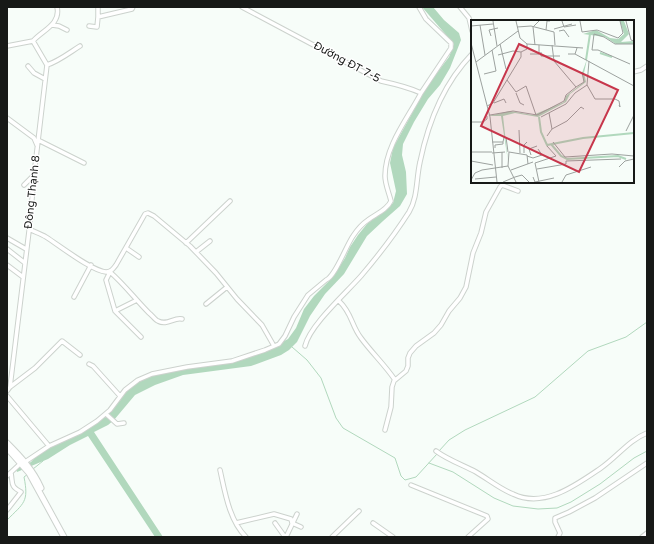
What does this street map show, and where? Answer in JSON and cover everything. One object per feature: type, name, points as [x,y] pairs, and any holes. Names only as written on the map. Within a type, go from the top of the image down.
[{"type":"main road","points":[[7,443],[36,482],[64,537]]},
{"type":"main road","points":[[7,448],[23,463]]},
{"type":"street","points":[[7,46],[33,41],[55,22],[58,10],[57,7]]},
{"type":"street","points":[[89,26],[97,27],[98,7]]},
{"type":"street","points":[[98,17],[132,9],[133,7]]},
{"type":"street","name":"Đường ĐT 7-5","points":[[242,7],[381,81],[414,89],[421,93]]},
{"type":"street","points":[[7,476],[23,463],[49,446],[80,432],[106,414],[125,390],[138,380],[152,374],[201,364],[232,361],[279,344],[308,295],[315,288],[329,279],[347,245],[359,229],[368,220],[380,213],[390,204],[391,201],[385,176],[391,148],[421,93],[451,48],[451,43],[426,19],[418,7]]},
{"type":"street","points":[[460,7],[469,18],[471,27]]},
{"type":"street","points":[[52,26],[59,26],[67,30]]},
{"type":"street","points":[[33,41],[47,65],[53,63],[80,46]]},
{"type":"street","points":[[305,346],[307,338],[320,321],[362,274],[391,238],[409,212],[414,201],[420,162],[429,126],[446,89],[458,70],[471,55]]},
{"type":"street","name":"Đông Thạnh 8","points":[[10,387],[47,65]]},
{"type":"street","points":[[28,66],[34,73],[45,79]]},
{"type":"street","points":[[634,72],[641,70],[647,66]]},
{"type":"street","points":[[7,118],[34,138],[37,145]]},
{"type":"street","points":[[38,140],[84,163]]},
{"type":"street","points":[[24,185],[34,175]]},
{"type":"street","points":[[385,430],[391,407],[392,388],[395,380],[406,371],[410,353],[416,346],[442,325],[449,310],[460,298],[466,287],[473,253],[481,233],[486,212],[502,185],[518,191]]},
{"type":"street","points":[[186,243],[230,202]]},
{"type":"street","points":[[141,337],[115,311],[106,280],[145,214],[148,213],[154,216],[186,243],[216,273],[262,326],[274,346]]},
{"type":"street","points":[[29,229],[46,237],[100,270],[110,272],[159,322],[165,323],[179,318],[182,319]]},
{"type":"street","points":[[7,238],[26,249]]},
{"type":"street","points":[[196,252],[210,241]]},
{"type":"street","points":[[7,248],[24,263]]},
{"type":"street","points":[[126,248],[139,257]]},
{"type":"street","points":[[7,265],[23,277]]},
{"type":"street","points":[[74,297],[91,265]]},
{"type":"street","points":[[206,304],[227,287]]},
{"type":"street","points":[[115,311],[137,300]]},
{"type":"street","points":[[339,301],[348,310],[354,327],[361,338],[395,380]]},
{"type":"street","points":[[7,390],[35,368],[62,341],[80,355]]},
{"type":"street","points":[[89,364],[93,366],[120,396]]},
{"type":"street","points":[[7,396],[49,446]]},
{"type":"street","points":[[106,414],[117,424],[124,423]]},
{"type":"street","points":[[436,451],[513,495],[537,500],[566,490],[602,467],[636,438],[647,433]]},
{"type":"street","points":[[558,537],[560,533],[555,522],[555,518],[588,502],[647,463]]},
{"type":"street","points":[[220,470],[228,504],[239,530],[246,537]]},
{"type":"street","points":[[7,510],[21,492],[13,487],[12,473]]},
{"type":"street","points":[[411,485],[487,516],[488,518],[468,537]]},
{"type":"street","points":[[332,537],[359,510]]},
{"type":"street","points":[[236,523],[274,514],[292,519],[292,523],[301,527]]},
{"type":"street","points":[[275,523],[286,537],[296,514]]},
{"type":"street","points":[[373,523],[393,537]]},
{"type":"street","points":[[642,537],[647,533]]},
{"type":"shaded area","points":[[422,7],[433,7],[444,20],[459,33],[461,40],[450,68],[440,85],[428,99],[403,144],[402,155],[406,172],[407,194],[400,206],[367,236],[344,274],[325,294],[310,316],[297,342],[281,355],[251,366],[183,375],[155,385],[135,395],[114,420],[108,425],[94,432],[163,537],[155,537],[88,436],[48,459],[17,472],[16,469],[31,462],[39,453],[101,419],[131,386],[148,376],[259,354],[288,339],[296,328],[304,309],[314,296],[332,278],[358,235],[367,224],[393,203],[396,191],[390,163],[393,148],[427,86],[449,57],[454,44]]},
{"type":"waterway","points":[[439,451],[449,440],[465,430],[535,397],[588,351],[626,337],[647,322]]},
{"type":"waterway","points":[[292,347],[307,360],[321,378],[336,418],[343,428],[395,458],[401,476],[405,480],[416,477],[437,454]]},
{"type":"waterway","points":[[429,463],[453,472],[494,498],[513,506],[538,509],[557,508],[571,502],[600,484],[634,458],[647,451]]},
{"type":"waterway","points":[[33,469],[43,461]]},
{"type":"waterway","points":[[7,520],[24,502],[26,492],[24,477],[28,474]]}]
